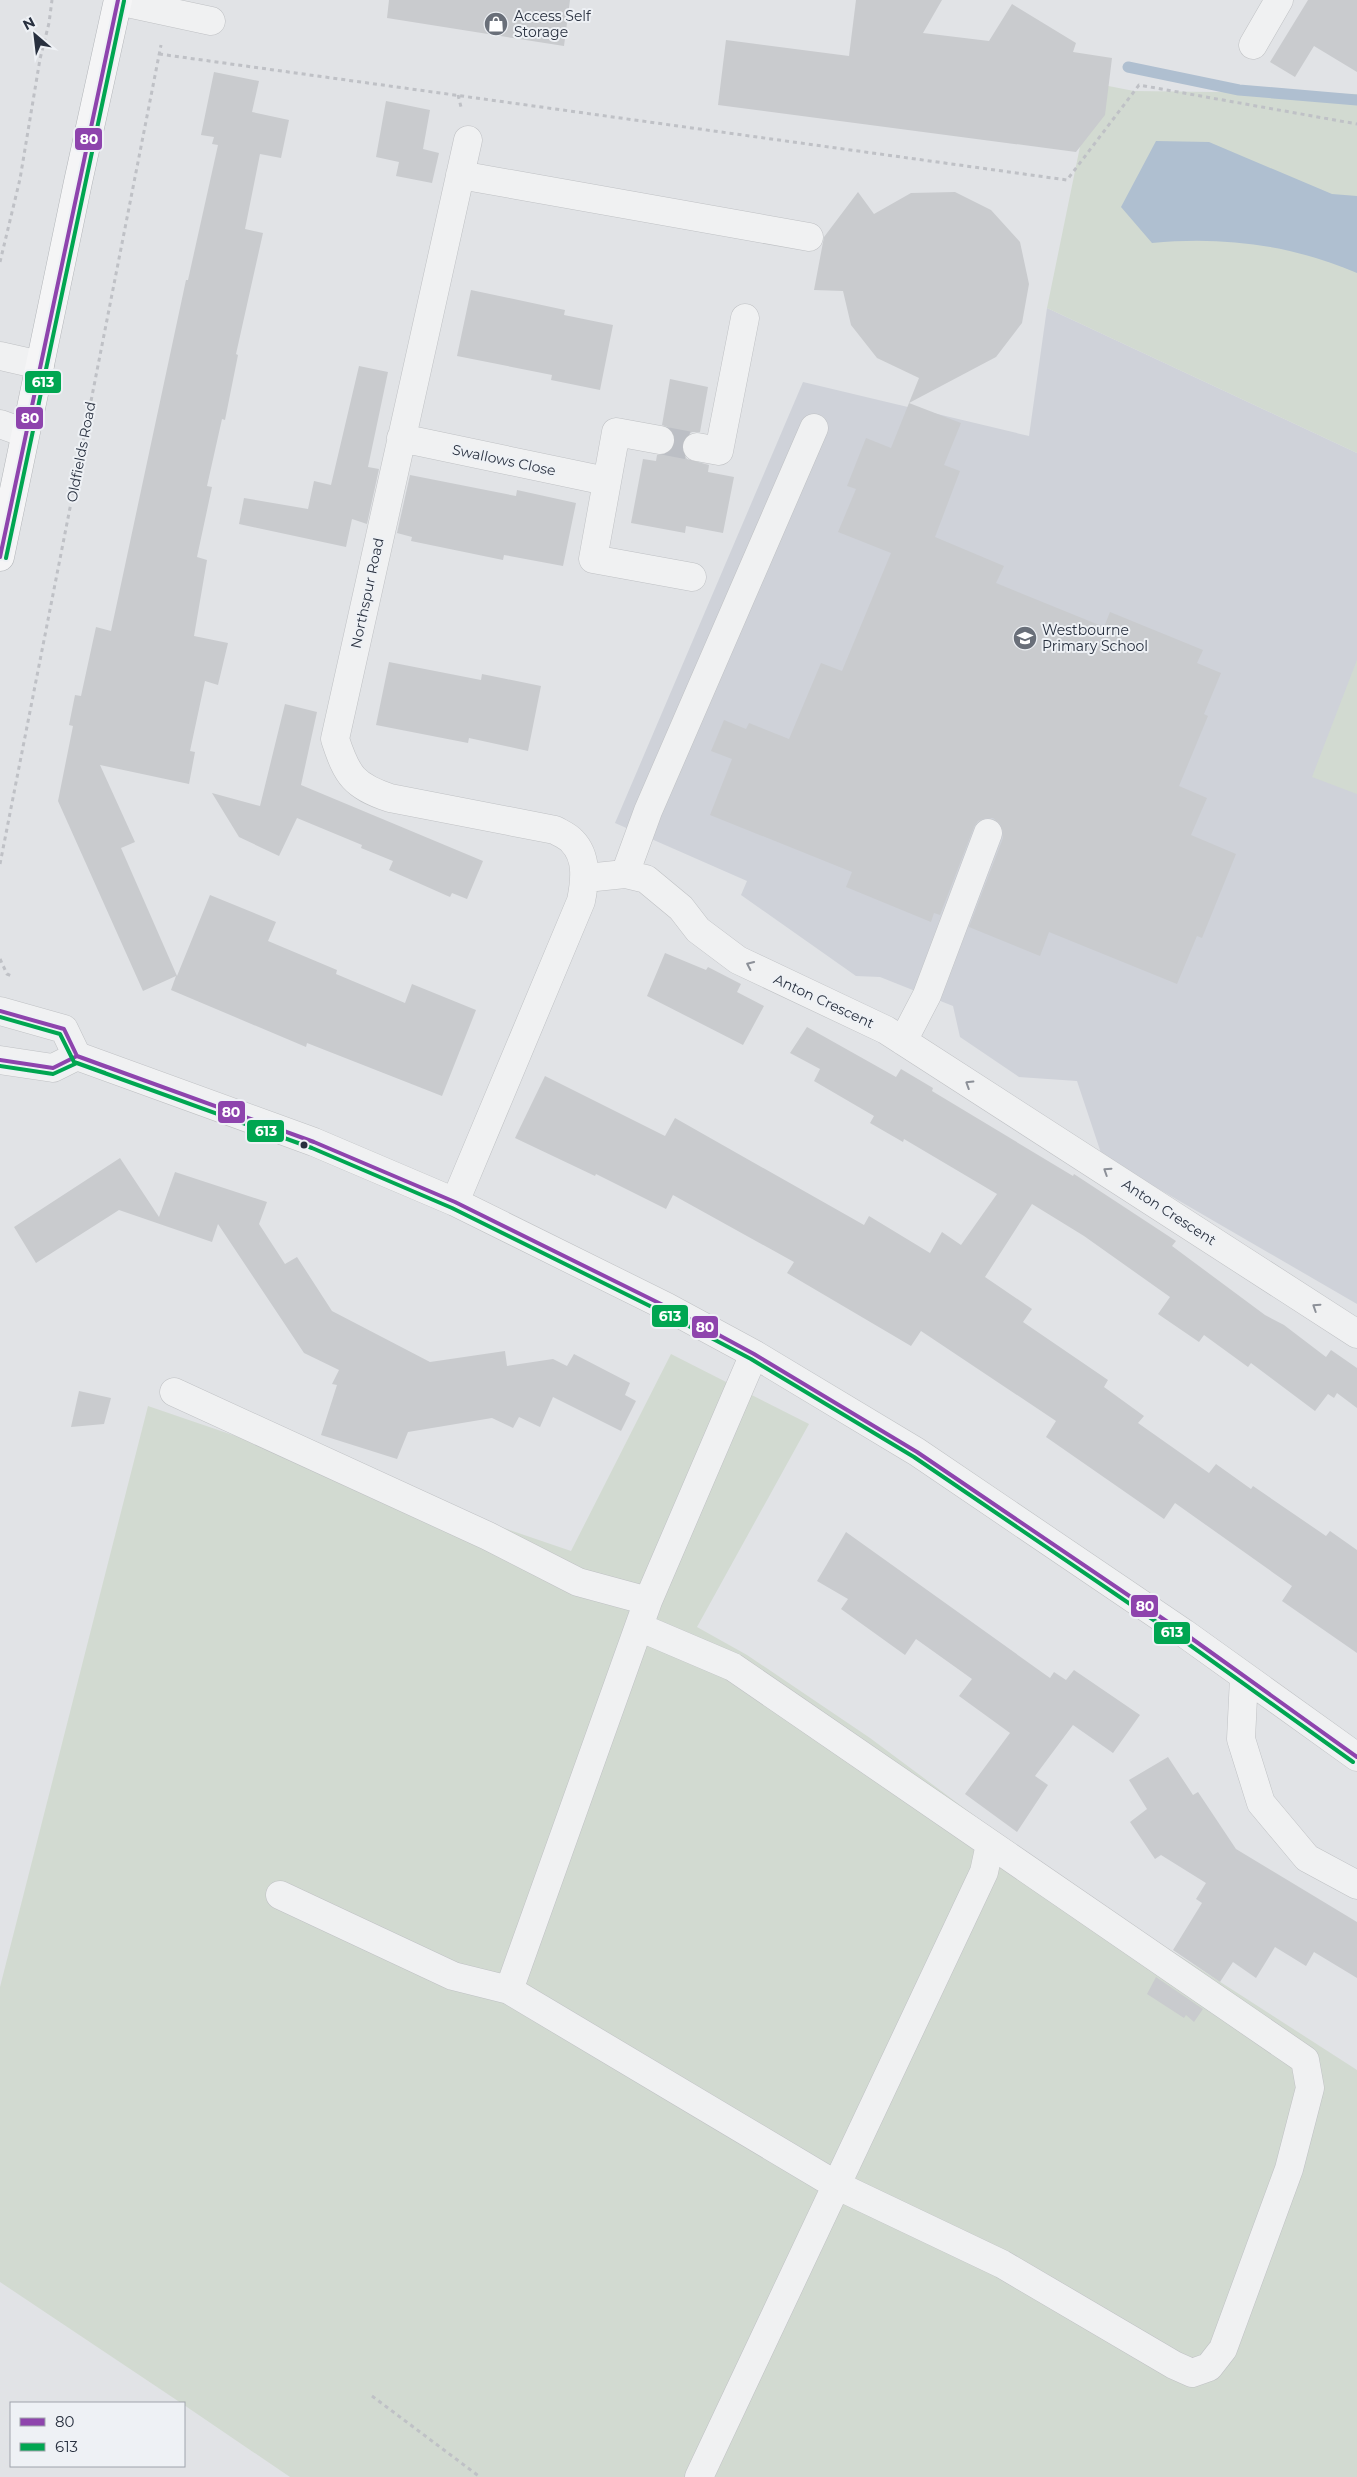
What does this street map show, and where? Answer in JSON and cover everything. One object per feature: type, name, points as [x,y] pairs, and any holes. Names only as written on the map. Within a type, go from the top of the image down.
[{"type":"highway","points":[[0,557],[118,0]]},
{"type":"street","points":[[118,0],[211,21]]},
{"type":"street","points":[[1253,45],[1279,0]]},
{"type":"street","name":"Northspur Road","points":[[468,140],[335,739],[341,757],[351,776],[366,790],[390,798],[555,830],[572,841],[582,858],[586,878]]},
{"type":"street","points":[[460,175],[808,237]]},
{"type":"street","points":[[697,446],[719,451],[745,318]]},
{"type":"street","points":[[0,356],[40,365]]},
{"type":"street","points":[[0,424],[25,433]]},
{"type":"street","points":[[625,874],[648,812],[814,428]]},
{"type":"street","points":[[660,440],[616,432],[593,559],[692,577]]},
{"type":"street","name":"Swallows Close","points":[[401,438],[606,481]]},
{"type":"street","points":[[903,1041],[927,995],[988,833]]},
{"type":"street","name":"Anton Crescent","points":[[586,878],[625,874],[646,879],[681,908],[698,930],[738,960],[886,1030],[1357,1334]]},
{"type":"street","points":[[455,1202],[581,901],[586,878]]},
{"type":"street","points":[[0,1011],[64,1029],[77,1056],[314,1142],[455,1202],[667,1307],[754,1354],[917,1452],[1184,1633],[1244,1678],[1357,1757]]},
{"type":"street","points":[[0,1060],[53,1068],[77,1056]]},
{"type":"street","points":[[509,1990],[648,1601],[754,1354]]},
{"type":"street","points":[[174,1392],[488,1536],[578,1582],[648,1601]]},
{"type":"street","points":[[280,1895],[454,1976],[509,1990],[836,2185],[1002,2264],[1192,2374],[1209,2367],[1224,2349],[1289,2169],[1310,2088],[1305,2060],[733,1667],[639,1627]]},
{"type":"street","points":[[1244,1678],[1241,1739],[1261,1803],[1307,1858],[1357,1886]]},
{"type":"street","points":[[699,2477],[984,1872],[990,1844]]},
{"type":"path","points":[[0,262],[20,179],[52,0]]},
{"type":"path","name":"Oldfields Road","points":[[0,864],[162,41]]},
{"type":"path","points":[[159,54],[1068,180],[1139,85],[1357,124]]},
{"type":"path","points":[[0,959],[7,974]]},
{"type":"path","points":[[372,2396],[475,2476],[480,2477]]},
{"type":"shaded area","points":[[1093,83],[1134,91],[1357,94],[1357,453],[1047,308]]},
{"type":"shaded area","name":"Westbourne Primary School","points":[[1047,308],[1357,453],[1357,1304],[1102,1156],[1077,1081],[1019,1077],[960,1037],[953,1006],[880,977],[856,976],[741,895],[747,881],[615,823],[803,382],[1029,436]]},
{"type":"shaded area","points":[[1357,660],[1357,794],[1312,777]]},
{"type":"shaded area","points":[[671,1354],[809,1424],[697,1627],[747,1655],[870,1738],[1054,1875],[1357,2070],[1357,2477],[290,2477],[185,2406],[185,2402],[180,2402],[0,2282],[0,1987],[148,1406],[571,1551]]},
{"type":"water","points":[[1156,141],[1209,142],[1332,194],[1357,196],[1357,273],[1308,256],[1257,245],[1205,241],[1152,243],[1121,207]]},
{"type":"building","name":"Access Self Storage","points":[[389,0],[570,0],[564,46],[387,18]]},
{"type":"building","points":[[856,0],[942,0],[923,33],[989,41],[1012,4],[1076,43],[1073,52],[1112,58],[1105,115],[1076,152],[718,105],[726,40],[849,56]]},
{"type":"building","points":[[1308,0],[1357,0],[1357,72],[1314,46],[1295,77],[1270,62]]},
{"type":"building","points":[[214,72],[259,81],[252,112],[289,120],[281,158],[260,154],[245,229],[263,233],[236,354],[238,355],[225,420],[222,419],[207,486],[212,487],[197,557],[207,560],[194,636],[228,643],[218,685],[205,681],[190,751],[195,752],[189,784],[100,765],[135,842],[121,848],[177,976],[210,895],[276,922],[268,941],[337,970],[336,974],[405,1003],[412,984],[476,1010],[442,1096],[307,1043],[306,1047],[171,990],[176,976],[143,991],[58,801],[73,726],[69,725],[75,695],[81,696],[96,627],[111,631],[186,280],[188,280],[218,145],[212,144],[214,137],[201,135]]},
{"type":"building","points":[[386,101],[430,110],[423,149],[439,153],[432,183],[396,176],[399,162],[376,157]]},
{"type":"building","points":[[858,192],[874,214],[911,193],[955,192],[991,210],[1020,242],[1029,284],[1022,323],[996,357],[909,403],[919,378],[877,358],[851,325],[843,291],[814,290],[824,237]]},
{"type":"building","points":[[471,290],[565,310],[564,315],[613,325],[600,390],[551,380],[552,375],[457,356]]},
{"type":"building","points":[[359,366],[388,372],[368,467],[379,469],[367,524],[352,519],[346,547],[239,524],[244,498],[308,509],[314,481],[331,485]]},
{"type":"building","points":[[670,379],[708,387],[700,432],[692,432],[685,437],[682,444],[682,452],[687,459],[709,465],[708,472],[734,477],[723,533],[686,526],[685,533],[631,523],[643,459],[656,461],[657,455],[666,454],[672,450],[675,443],[674,434],[670,428],[662,425]]},
{"type":"building","points":[[909,403],[961,423],[944,465],[960,471],[935,537],[1004,566],[996,583],[1104,627],[1110,612],[1203,650],[1197,663],[1221,673],[1204,714],[1208,716],[1179,786],[1207,798],[1191,835],[1236,854],[1202,938],[1197,936],[1177,984],[1049,932],[1040,956],[969,927],[1003,838],[1000,824],[993,818],[978,821],[974,827],[940,915],[934,913],[931,922],[846,887],[852,872],[710,815],[732,759],[711,751],[724,720],[746,729],[749,723],[789,739],[821,663],[842,671],[891,553],[838,532],[856,489],[847,486],[866,438],[891,448]]},
{"type":"building","points":[[410,475],[516,496],[517,490],[576,503],[563,566],[504,555],[503,560],[411,541],[412,537],[397,533]]},
{"type":"building","points":[[389,662],[481,680],[482,674],[541,686],[528,751],[469,738],[468,743],[376,725]]},
{"type":"building","points":[[285,704],[317,712],[301,785],[483,861],[467,899],[452,893],[450,897],[389,870],[393,861],[361,848],[362,845],[297,818],[279,856],[239,837],[212,793],[260,806]]},
{"type":"building","points":[[665,953],[706,970],[708,967],[741,984],[737,992],[764,1006],[743,1045],[647,996]]},
{"type":"building","points":[[807,1027],[896,1077],[901,1069],[933,1088],[932,1091],[1073,1176],[1074,1174],[1176,1241],[1172,1246],[1265,1315],[1284,1325],[1326,1357],[1331,1350],[1357,1368],[1357,1408],[1337,1393],[1334,1398],[1328,1394],[1315,1411],[1251,1363],[1248,1367],[1204,1335],[1199,1342],[1158,1314],[1170,1297],[1084,1236],[1032,1204],[985,1277],[1032,1309],[1023,1322],[1108,1380],[1104,1387],[1144,1416],[1138,1423],[1209,1473],[1216,1464],[1251,1489],[1253,1486],[1326,1536],[1330,1531],[1357,1550],[1357,1653],[1282,1601],[1292,1586],[1175,1503],[1164,1519],[1046,1437],[1056,1421],[921,1331],[911,1346],[787,1273],[794,1262],[673,1195],[666,1209],[596,1174],[595,1176],[515,1138],[545,1076],[665,1136],[675,1118],[864,1225],[869,1216],[930,1253],[942,1232],[961,1245],[997,1194],[904,1139],[903,1142],[870,1123],[874,1116],[814,1081],[820,1069],[790,1053]]},
{"type":"building","points":[[120,1158],[159,1217],[175,1172],[267,1202],[259,1224],[285,1264],[297,1257],[332,1311],[430,1362],[505,1351],[507,1366],[553,1359],[567,1366],[574,1354],[630,1383],[625,1395],[636,1401],[621,1431],[553,1397],[540,1427],[519,1417],[513,1428],[492,1418],[408,1432],[397,1459],[321,1435],[337,1385],[332,1384],[339,1370],[304,1353],[218,1224],[212,1242],[119,1210],[36,1263],[14,1227]]},
{"type":"building","points":[[79,1391],[111,1398],[104,1424],[71,1427]]},
{"type":"building","points":[[846,1532],[1050,1678],[1054,1672],[1066,1680],[1074,1670],[1140,1715],[1113,1753],[1073,1725],[1035,1776],[1048,1785],[1017,1832],[965,1794],[1010,1733],[959,1696],[972,1679],[916,1639],[905,1655],[841,1609],[848,1599],[817,1581]]},
{"type":"building","points":[[1168,1757],[1193,1795],[1198,1792],[1236,1849],[1357,1922],[1357,1978],[1314,1952],[1306,1966],[1275,1947],[1256,1978],[1233,1962],[1220,1982],[1173,1950],[1202,1903],[1196,1899],[1206,1883],[1161,1855],[1155,1859],[1130,1822],[1147,1809],[1129,1780]]},
{"type":"building","points":[[1156,1977],[1203,2009],[1194,2022],[1186,2015],[1184,2018],[1147,1994]]},
{"type":"waterway","points":[[1128,67],[1239,90],[1357,100]]},
{"type":"tunnel","points":[[660,440],[697,447]]},
{"type":"transit line","name":"80","points":[[0,557],[118,0]]},
{"type":"transit line","name":"613","points":[[6,558],[124,1]]},
{"type":"transit line","name":"80","points":[[0,1011],[64,1029],[77,1056],[314,1142],[455,1202],[667,1307],[754,1354],[917,1452],[1184,1633],[1357,1757]]},
{"type":"transit line","name":"613","points":[[0,1017],[60,1034],[74,1062],[312,1148],[452,1208],[664,1313],[751,1359],[914,1457],[1180,1638],[1353,1762]]},
{"type":"transit line","name":"80","points":[[0,1060],[53,1068],[77,1056],[107,1067]]},
{"type":"transit line","name":"613","points":[[0,1066],[53,1074],[77,1063],[105,1073]]},
{"type":"place","name":"Access Self Storage","points":[[496,24]]},
{"type":"place","name":"Westbourne Primary School","points":[[1025,638]]}]
